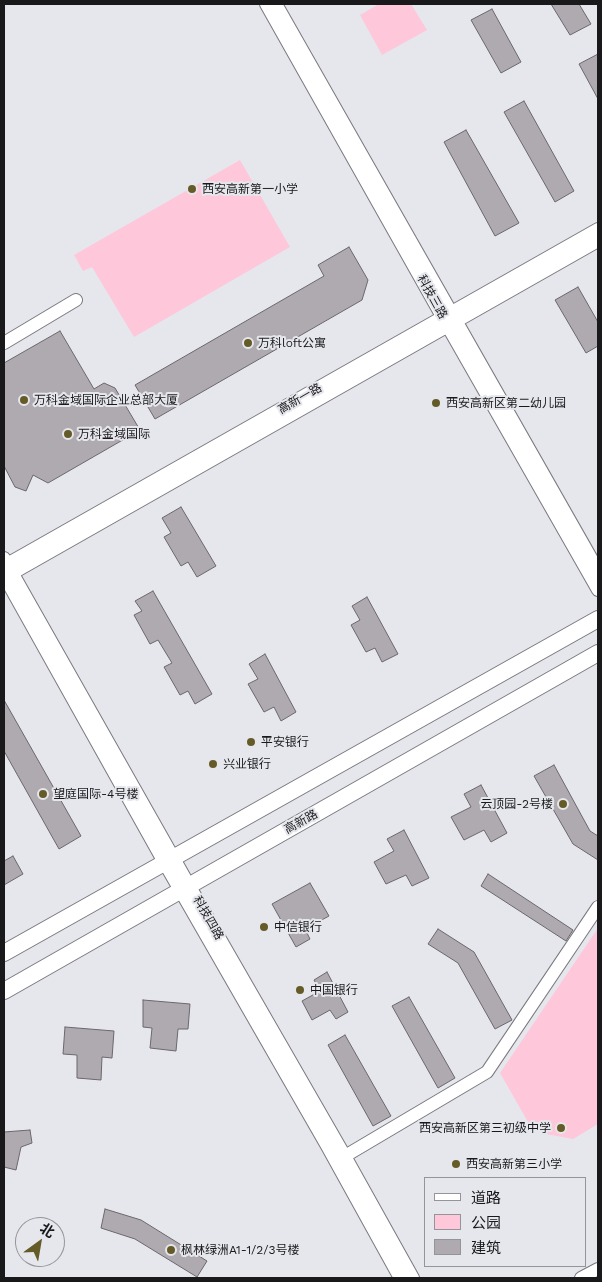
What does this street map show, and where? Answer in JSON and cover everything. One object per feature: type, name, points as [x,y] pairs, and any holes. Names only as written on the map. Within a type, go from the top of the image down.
[{"type":"main road","points":[[4,953],[598,619]]},
{"type":"main road","name":"高新路","points":[[4,991],[598,653]]},
{"type":"street","name":"科技三路","points":[[266,4],[598,570]]},
{"type":"street","name":"科技三路","points":[[276,4],[598,590]]},
{"type":"street","name":"高新一路","points":[[450,319],[598,229]]},
{"type":"street","name":"高新一路","points":[[6,569],[450,319],[598,240]]},
{"type":"street","points":[[4,343],[76,300]]},
{"type":"street","name":"科技四路","points":[[6,569],[169,861],[341,1159],[413,1278]]},
{"type":"street","points":[[341,1159],[487,1072],[598,907]]},
{"type":"street","name":"科技四路","points":[[341,1159],[400,1278]]},
{"type":"street","points":[[581,1278],[598,1268]]},
{"type":"green space","points":[[379,4],[411,4],[427,30],[382,55],[360,15]]},
{"type":"green space","points":[[240,160],[290,247],[134,337],[92,267],[83,271],[74,255]]},
{"type":"green space","name":"西安高新区第三初级中学","points":[[598,928],[598,1124],[573,1139],[546,1134],[528,1122],[500,1073]]},
{"type":"building","points":[[551,4],[579,4],[591,24],[570,35]]},
{"type":"building","points":[[492,9],[521,62],[501,73],[471,20]]},
{"type":"building","points":[[598,54],[598,99],[579,64]]},
{"type":"building","points":[[524,101],[574,191],[555,202],[504,112]]},
{"type":"building","points":[[466,130],[519,223],[495,236],[444,142]]},
{"type":"building","name":"万科loft公寓","points":[[349,247],[368,280],[362,300],[155,419],[135,385],[324,276],[318,265]]},
{"type":"building","points":[[578,287],[598,322],[598,346],[586,353],[555,300]]},
{"type":"building","name":"万科金域国际","points":[[60,331],[94,389],[104,383],[115,388],[140,430],[48,483],[33,475],[26,491],[15,487],[4,466],[4,363]]},
{"type":"building","points":[[181,507],[216,566],[197,577],[188,562],[181,566],[164,537],[171,533],[162,518]]},
{"type":"building","points":[[153,591],[212,694],[195,704],[188,691],[180,695],[164,667],[172,663],[158,640],[150,644],[134,615],[142,611],[135,601]]},
{"type":"building","points":[[367,597],[398,654],[382,662],[375,648],[366,652],[351,625],[360,620],[352,606]]},
{"type":"building","points":[[265,654],[296,712],[281,721],[274,707],[264,712],[248,684],[258,679],[249,664]]},
{"type":"building","name":"望庭国际-4号楼","points":[[4,700],[81,836],[59,849],[4,751]]},
{"type":"building","name":"云顶园-2号楼","points":[[554,765],[590,831],[598,836],[598,860],[573,844],[534,776]]},
{"type":"building","points":[[481,785],[507,833],[491,842],[484,830],[464,840],[451,817],[471,807],[464,794]]},
{"type":"building","points":[[404,830],[429,878],[412,886],[406,875],[386,884],[374,862],[394,851],[387,839]]},
{"type":"building","points":[[13,856],[23,874],[4,885],[4,861]]},
{"type":"building","points":[[488,874],[573,930],[566,941],[481,886]]},
{"type":"building","points":[[310,883],[329,916],[305,929],[310,939],[296,947],[272,904]]},
{"type":"building","points":[[438,929],[474,952],[512,1020],[495,1029],[458,963],[428,944]]},
{"type":"building","points":[[327,972],[348,1012],[336,1019],[330,1010],[312,1020],[302,1001],[320,991],[314,980]]},
{"type":"building","points":[[409,997],[455,1078],[438,1088],[392,1006]]},
{"type":"building","points":[[143,1000],[190,1004],[188,1029],[178,1029],[176,1051],[150,1048],[152,1028],[143,1027]]},
{"type":"building","points":[[65,1027],[114,1031],[112,1058],[102,1057],[101,1080],[77,1078],[77,1055],[63,1054]]},
{"type":"building","points":[[345,1035],[391,1116],[373,1126],[328,1045]]},
{"type":"building","points":[[30,1130],[32,1143],[21,1147],[16,1170],[4,1167],[4,1132]]},
{"type":"building","name":"枫林绿洲A1-1/2/3号楼","points":[[105,1209],[141,1220],[207,1261],[197,1277],[135,1239],[101,1228]]},
{"type":"place","name":"西安高新第一小学","points":[[192,189]]},
{"type":"place","name":"万科loft公寓","points":[[248,343]]},
{"type":"place","name":"万科金域国际企业总部大厦","points":[[24,400]]},
{"type":"place","name":"西安高新区第二幼儿园","points":[[436,403]]},
{"type":"place","name":"万科金域国际","points":[[68,434]]},
{"type":"place","name":"平安银行","points":[[251,742]]},
{"type":"place","name":"兴业银行","points":[[213,764]]},
{"type":"place","name":"望庭国际-4号楼","points":[[43,794]]},
{"type":"place","name":"云顶园-2号楼","points":[[563,804]]},
{"type":"place","name":"中信银行","points":[[264,927]]},
{"type":"place","name":"中国银行","points":[[300,990]]},
{"type":"place","name":"西安高新区第三初级中学","points":[[561,1128]]},
{"type":"place","name":"西安高新第三小学","points":[[456,1164]]},
{"type":"place","name":"枫林绿洲A1-1/2/3号楼","points":[[171,1250]]}]
